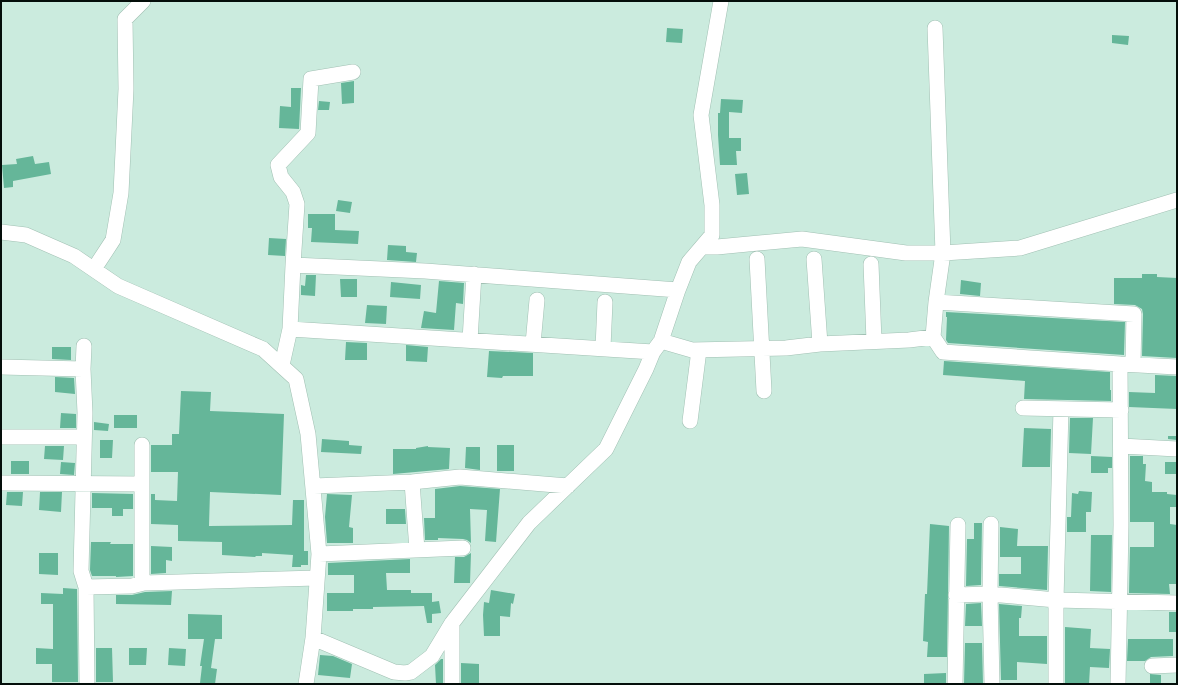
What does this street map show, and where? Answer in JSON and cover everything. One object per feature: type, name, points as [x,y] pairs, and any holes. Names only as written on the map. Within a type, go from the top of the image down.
[{"type":"street","points":[[94,269],[113,240],[121,193],[126,90],[125,19],[143,1]]},
{"type":"street","points":[[313,638],[394,672],[411,672],[432,656],[452,624],[529,523],[606,449],[657,347],[689,262],[712,235],[712,206],[701,115],[721,1]]},
{"type":"street","points":[[936,28],[943,253],[933,337],[943,352],[1177,367]]},
{"type":"street","points":[[282,366],[290,329],[297,204],[293,192],[281,177],[278,166],[308,133],[311,79],[353,72]]},
{"type":"street","points":[[702,247],[802,239],[906,253],[943,253],[1020,248],[1177,200]]},
{"type":"street","points":[[1,232],[26,236],[74,256],[118,286],[263,349],[296,378],[308,434],[314,486],[319,554],[313,638],[306,684]]},
{"type":"street","points":[[814,258],[820,344]]},
{"type":"street","points":[[757,259],[764,391]]},
{"type":"street","points":[[871,264],[874,341]]},
{"type":"street","points":[[293,265],[474,274],[678,290]]},
{"type":"street","points":[[470,340],[474,274]]},
{"type":"street","points":[[533,344],[537,300]]},
{"type":"street","points":[[603,348],[605,302]]},
{"type":"street","points":[[936,302],[1134,314],[1121,410],[1118,684]]},
{"type":"street","points":[[290,329],[603,348],[657,347],[692,350],[786,348],[820,344],[933,337]]},
{"type":"street","points":[[84,346],[83,370],[85,413],[81,571],[86,587],[87,684]]},
{"type":"street","points":[[690,421],[699,350]]},
{"type":"street","points":[[1,367],[83,370]]},
{"type":"street","points":[[1023,408],[1121,410]]},
{"type":"street","points":[[1056,684],[1056,600],[1061,409]]},
{"type":"street","points":[[1,437],[84,437]]},
{"type":"street","points":[[142,445],[142,576],[144,583]]},
{"type":"street","points":[[1121,446],[1177,449]]},
{"type":"street","points":[[314,486],[412,482],[460,477],[568,486]]},
{"type":"street","points":[[412,482],[417,550]]},
{"type":"street","points":[[1,483],[142,484]]},
{"type":"street","points":[[991,524],[990,594],[992,684]]},
{"type":"street","points":[[955,684],[958,525]]},
{"type":"street","points":[[319,554],[462,548]]},
{"type":"street","points":[[86,587],[132,586],[144,583],[317,578]]},
{"type":"street","points":[[956,595],[990,594],[1056,600],[1177,603]]},
{"type":"street","points":[[452,624],[452,684]]},
{"type":"street","points":[[1152,666],[1177,665]]},
{"type":"building","points":[[667,28],[683,29],[682,43],[666,42]]},
{"type":"building","points":[[1112,35],[1129,36],[1128,45],[1112,43]]},
{"type":"building","points":[[354,81],[354,103],[342,104],[341,83]]},
{"type":"building","points":[[291,88],[301,88],[299,129],[279,128],[280,106],[291,107]]},
{"type":"building","points":[[721,99],[743,100],[742,113],[729,112],[729,138],[741,138],[741,151],[736,151],[737,165],[720,165],[718,113],[720,113]]},
{"type":"building","points":[[319,101],[330,102],[329,110],[318,110]]},
{"type":"building","points":[[33,156],[35,164],[49,162],[51,174],[13,181],[13,187],[4,188],[2,165],[17,164],[16,159]]},
{"type":"building","points":[[747,173],[749,194],[737,195],[735,174]]},
{"type":"building","points":[[338,200],[352,202],[350,213],[336,211]]},
{"type":"building","points":[[308,214],[335,214],[335,230],[359,231],[358,244],[311,242],[312,228],[308,228]]},
{"type":"building","points":[[269,238],[286,239],[285,256],[268,255]]},
{"type":"building","points":[[388,245],[406,246],[406,252],[417,253],[416,262],[387,260]]},
{"type":"building","points":[[1142,274],[1157,274],[1157,277],[1177,278],[1177,358],[1142,356],[1142,309],[1135,305],[1114,304],[1114,278],[1142,278]]},
{"type":"building","points":[[306,275],[316,275],[315,296],[301,295],[301,285],[305,286]]},
{"type":"building","points":[[340,279],[357,279],[357,297],[341,297]]},
{"type":"building","points":[[961,280],[981,283],[980,296],[960,294]]},
{"type":"building","points":[[439,281],[464,283],[463,304],[456,303],[454,330],[421,328],[424,311],[436,313]]},
{"type":"building","points":[[391,282],[421,285],[420,299],[390,297]]},
{"type":"building","points":[[367,305],[387,306],[386,324],[365,323]]},
{"type":"building","points":[[946,312],[1125,322],[1124,355],[948,343],[946,340]]},
{"type":"building","points":[[346,342],[367,343],[367,360],[345,360]]},
{"type":"building","points":[[406,345],[428,347],[427,362],[406,361]]},
{"type":"building","points":[[52,347],[71,347],[71,360],[52,359]]},
{"type":"building","points":[[489,351],[533,353],[533,376],[503,376],[502,378],[487,377]]},
{"type":"building","points":[[944,361],[1110,372],[1111,401],[1024,399],[1025,381],[943,375]]},
{"type":"building","points":[[1155,375],[1177,376],[1177,409],[1129,407],[1129,392],[1155,393]]},
{"type":"building","points":[[55,377],[74,378],[75,394],[55,392]]},
{"type":"building","points":[[181,391],[211,392],[210,411],[284,414],[281,495],[210,492],[209,526],[292,525],[293,500],[304,500],[304,551],[308,551],[308,565],[292,567],[293,555],[262,553],[262,556],[255,557],[222,555],[222,542],[178,541],[178,525],[151,524],[151,494],[155,494],[155,500],[177,501],[178,472],[151,472],[151,445],[172,445],[172,434],[179,434]]},
{"type":"building","points":[[61,413],[76,414],[76,428],[60,428]]},
{"type":"building","points":[[114,415],[137,415],[137,428],[114,428]]},
{"type":"building","points":[[1070,418],[1093,418],[1091,454],[1069,453]]},
{"type":"building","points":[[94,422],[109,424],[108,431],[94,430]]},
{"type":"building","points":[[1024,428],[1051,429],[1050,467],[1022,467]]},
{"type":"building","points":[[1168,436],[1177,436],[1177,440],[1168,439]]},
{"type":"building","points":[[322,439],[349,441],[349,445],[362,446],[361,454],[321,452]]},
{"type":"building","points":[[100,440],[113,440],[112,458],[100,458]]},
{"type":"building","points":[[497,445],[514,445],[514,471],[497,471]]},
{"type":"building","points":[[45,446],[64,446],[63,460],[44,459]]},
{"type":"building","points":[[428,446],[450,448],[449,469],[393,474],[393,449],[416,449]]},
{"type":"building","points":[[466,447],[480,447],[480,470],[465,468]]},
{"type":"building","points":[[1091,456],[1112,457],[1112,468],[1108,468],[1108,473],[1091,473]]},
{"type":"building","points":[[1130,456],[1143,456],[1143,464],[1146,464],[1145,481],[1152,482],[1152,492],[1167,492],[1167,494],[1177,495],[1177,507],[1170,507],[1170,524],[1177,525],[1177,584],[1169,584],[1170,594],[1129,593],[1130,547],[1154,547],[1154,522],[1130,522]]},
{"type":"building","points":[[11,461],[29,461],[29,474],[11,474]]},
{"type":"building","points":[[61,462],[75,463],[74,475],[60,474]]},
{"type":"building","points":[[1165,462],[1177,462],[1177,474],[1165,474]]},
{"type":"building","points":[[460,486],[500,489],[496,542],[485,541],[487,510],[470,509],[471,543],[463,539],[438,538],[438,540],[425,540],[424,518],[435,518],[435,489]]},
{"type":"building","points":[[1079,491],[1092,492],[1091,512],[1086,512],[1086,532],[1067,532],[1067,517],[1071,517],[1072,493],[1078,494]]},
{"type":"building","points":[[7,492],[23,492],[22,506],[6,505]]},
{"type":"building","points":[[40,492],[62,492],[61,512],[39,510]]},
{"type":"building","points":[[92,493],[133,494],[133,509],[123,509],[123,516],[112,516],[112,508],[92,508]]},
{"type":"building","points":[[327,494],[352,495],[349,527],[353,528],[353,543],[327,543],[325,517]]},
{"type":"building","points":[[386,509],[405,509],[406,524],[386,524]]},
{"type":"building","points":[[974,523],[982,523],[981,585],[966,586],[967,539],[974,539]]},
{"type":"building","points":[[930,524],[949,526],[947,657],[927,657],[928,642],[923,641]]},
{"type":"building","points":[[1000,527],[1018,529],[1017,546],[1048,546],[1047,590],[999,586],[999,574],[1021,574],[1021,557],[1000,557]]},
{"type":"building","points":[[1091,535],[1112,535],[1111,592],[1090,591]]},
{"type":"building","points":[[91,542],[133,544],[133,576],[92,576],[90,570]]},
{"type":"building","points":[[151,546],[172,547],[172,561],[166,560],[166,573],[151,574]]},
{"type":"building","points":[[39,553],[58,553],[58,575],[39,574]]},
{"type":"building","points":[[471,553],[470,583],[454,583],[455,557],[464,557]]},
{"type":"building","points":[[410,559],[410,573],[386,573],[387,590],[411,590],[411,593],[432,593],[432,602],[439,601],[441,613],[432,614],[432,623],[427,623],[424,606],[373,607],[373,609],[353,609],[353,611],[327,611],[327,593],[354,593],[354,575],[328,575],[328,563]]},
{"type":"building","points":[[63,588],[77,589],[78,682],[52,682],[52,664],[36,664],[36,648],[53,649],[53,604],[41,604],[41,593],[63,594]]},
{"type":"building","points":[[491,590],[515,594],[513,604],[511,603],[510,617],[500,616],[500,636],[484,636],[484,602],[489,603]]},
{"type":"building","points":[[172,591],[171,605],[116,604],[116,595]]},
{"type":"building","points":[[981,603],[982,626],[965,626],[966,604]]},
{"type":"building","points":[[999,604],[1022,606],[1021,618],[1019,618],[1019,636],[1047,636],[1047,664],[1017,662],[1017,680],[1001,680]]},
{"type":"building","points":[[1169,612],[1177,612],[1177,632],[1169,632]]},
{"type":"building","points":[[188,614],[222,615],[222,639],[215,639],[211,668],[217,669],[215,684],[200,683],[202,666],[200,666],[204,639],[188,639]]},
{"type":"building","points":[[1065,627],[1091,629],[1090,648],[1110,649],[1109,668],[1090,667],[1089,684],[1065,684]]},
{"type":"building","points":[[1128,639],[1173,639],[1173,656],[1151,657],[1145,661],[1127,661]]},
{"type":"building","points":[[965,643],[982,643],[983,684],[964,684]]},
{"type":"building","points":[[96,648],[112,648],[113,682],[96,682]]},
{"type":"building","points":[[129,648],[147,648],[146,665],[129,665]]},
{"type":"building","points":[[169,648],[186,649],[185,666],[168,665]]},
{"type":"building","points":[[320,655],[333,656],[352,664],[350,678],[318,675]]},
{"type":"building","points":[[443,659],[443,684],[436,684],[435,665]]},
{"type":"building","points":[[461,663],[479,664],[479,684],[461,684]]},
{"type":"building","points":[[946,673],[946,684],[924,684],[924,674]]},
{"type":"building","points":[[1150,674],[1161,675],[1161,684],[1150,684]]}]
